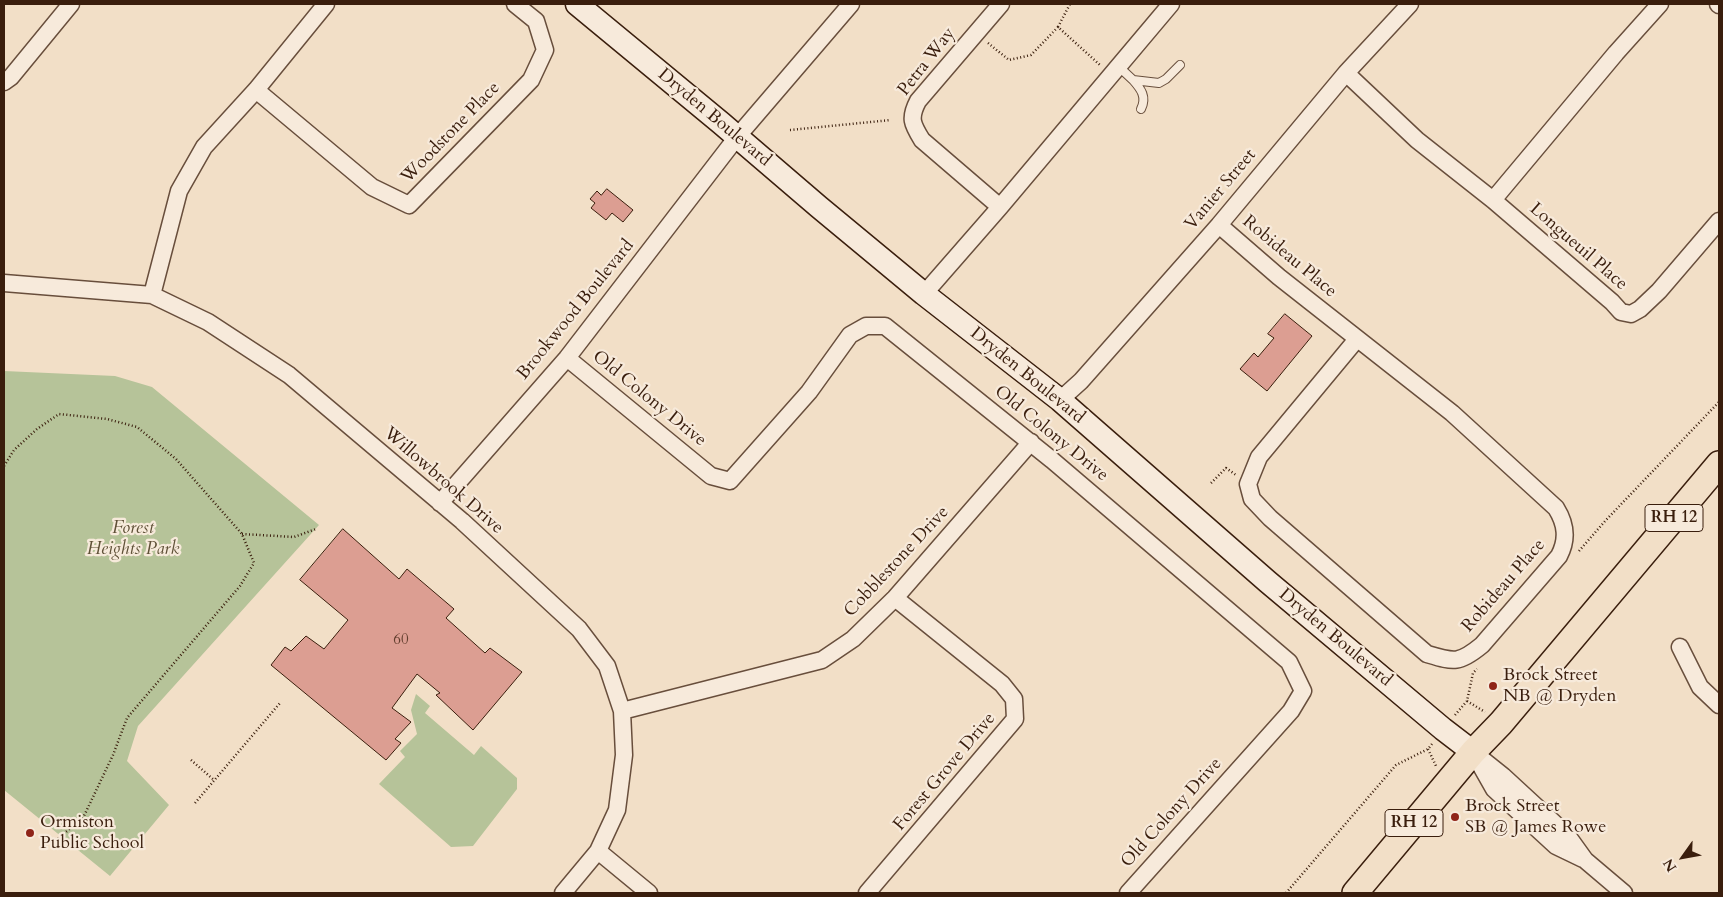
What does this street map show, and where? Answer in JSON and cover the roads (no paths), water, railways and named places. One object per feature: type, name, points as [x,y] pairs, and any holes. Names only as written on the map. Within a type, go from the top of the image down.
[{"type":"main road","name":"RH 12","points":[[1355,893],[1719,464]]},
{"type":"street","points":[[4,82],[11,77],[71,4]]},
{"type":"street","points":[[152,295],[179,191],[204,147],[256,90],[326,4]]},
{"type":"street","name":"Woodstone Place","points":[[256,90],[372,187],[409,205],[531,80],[545,50],[536,21],[515,4]]},
{"type":"street","name":"Dryden Boulevard","points":[[578,4],[924,294],[1060,400],[1268,582],[1473,752]]},
{"type":"street","name":"Brookwood Boulevard","points":[[440,503],[567,358],[737,137],[851,4]]},
{"type":"street","name":"Petra Way","points":[[1000,207],[922,140],[914,128],[912,120],[913,111],[918,101],[1001,4]]},
{"type":"street","points":[[924,294],[1171,4]]},
{"type":"street","name":"Vanier Street","points":[[1060,400],[1081,381],[1219,225],[1346,73],[1410,4]]},
{"type":"street","points":[[1493,200],[1616,53],[1660,4]]},
{"type":"street","name":"Longueuil Place","points":[[1346,73],[1417,140],[1493,200],[1612,302],[1621,312],[1631,314],[1640,309],[1719,221]]},
{"type":"street","name":"Robideau Place","points":[[1219,225],[1279,277],[1452,413],[1556,508],[1563,518],[1565,546],[1559,556],[1482,645],[1470,655],[1458,660],[1427,654],[1270,518],[1252,499],[1248,484],[1259,457],[1357,339]]},
{"type":"street","name":"Willowbrook Drive","points":[[4,283],[152,295],[208,322],[289,376],[440,503],[580,629],[607,666],[622,711],[624,755],[617,810],[598,851],[563,893]]},
{"type":"street","name":"Old Colony Drive","points":[[567,358],[711,476],[730,481],[808,392],[850,335],[866,326],[884,326],[1031,442],[1289,662],[1303,691],[1292,711],[1128,893]]},
{"type":"street","name":"Cobblestone Drive","points":[[622,711],[822,660],[853,639],[895,598],[1031,442]]},
{"type":"street","name":"Forest Grove Drive","points":[[867,893],[1015,719],[1014,699],[1002,684],[895,598]]},
{"type":"street","points":[[1680,648],[1700,687],[1719,705]]},
{"type":"street","points":[[1473,752],[1503,776],[1560,829],[1585,860],[1624,893]]},
{"type":"street","points":[[598,851],[649,893]]},
{"type":"lane","points":[[1114,70],[1133,80],[1159,83],[1166,79],[1180,65]]},
{"type":"lane","points":[[1133,80],[1142,91],[1144,103],[1141,109]]},
{"type":"place","name":"Brock Street NB @ Dryden","points":[[1493,686]]},
{"type":"place","name":"Brock Street SB @ James Rowe","points":[[1455,817]]},
{"type":"place","name":"Ormiston Public School","points":[[30,833]]},
{"type":"park label","name":"Forest Heights Park","points":[[133,539]]}]
